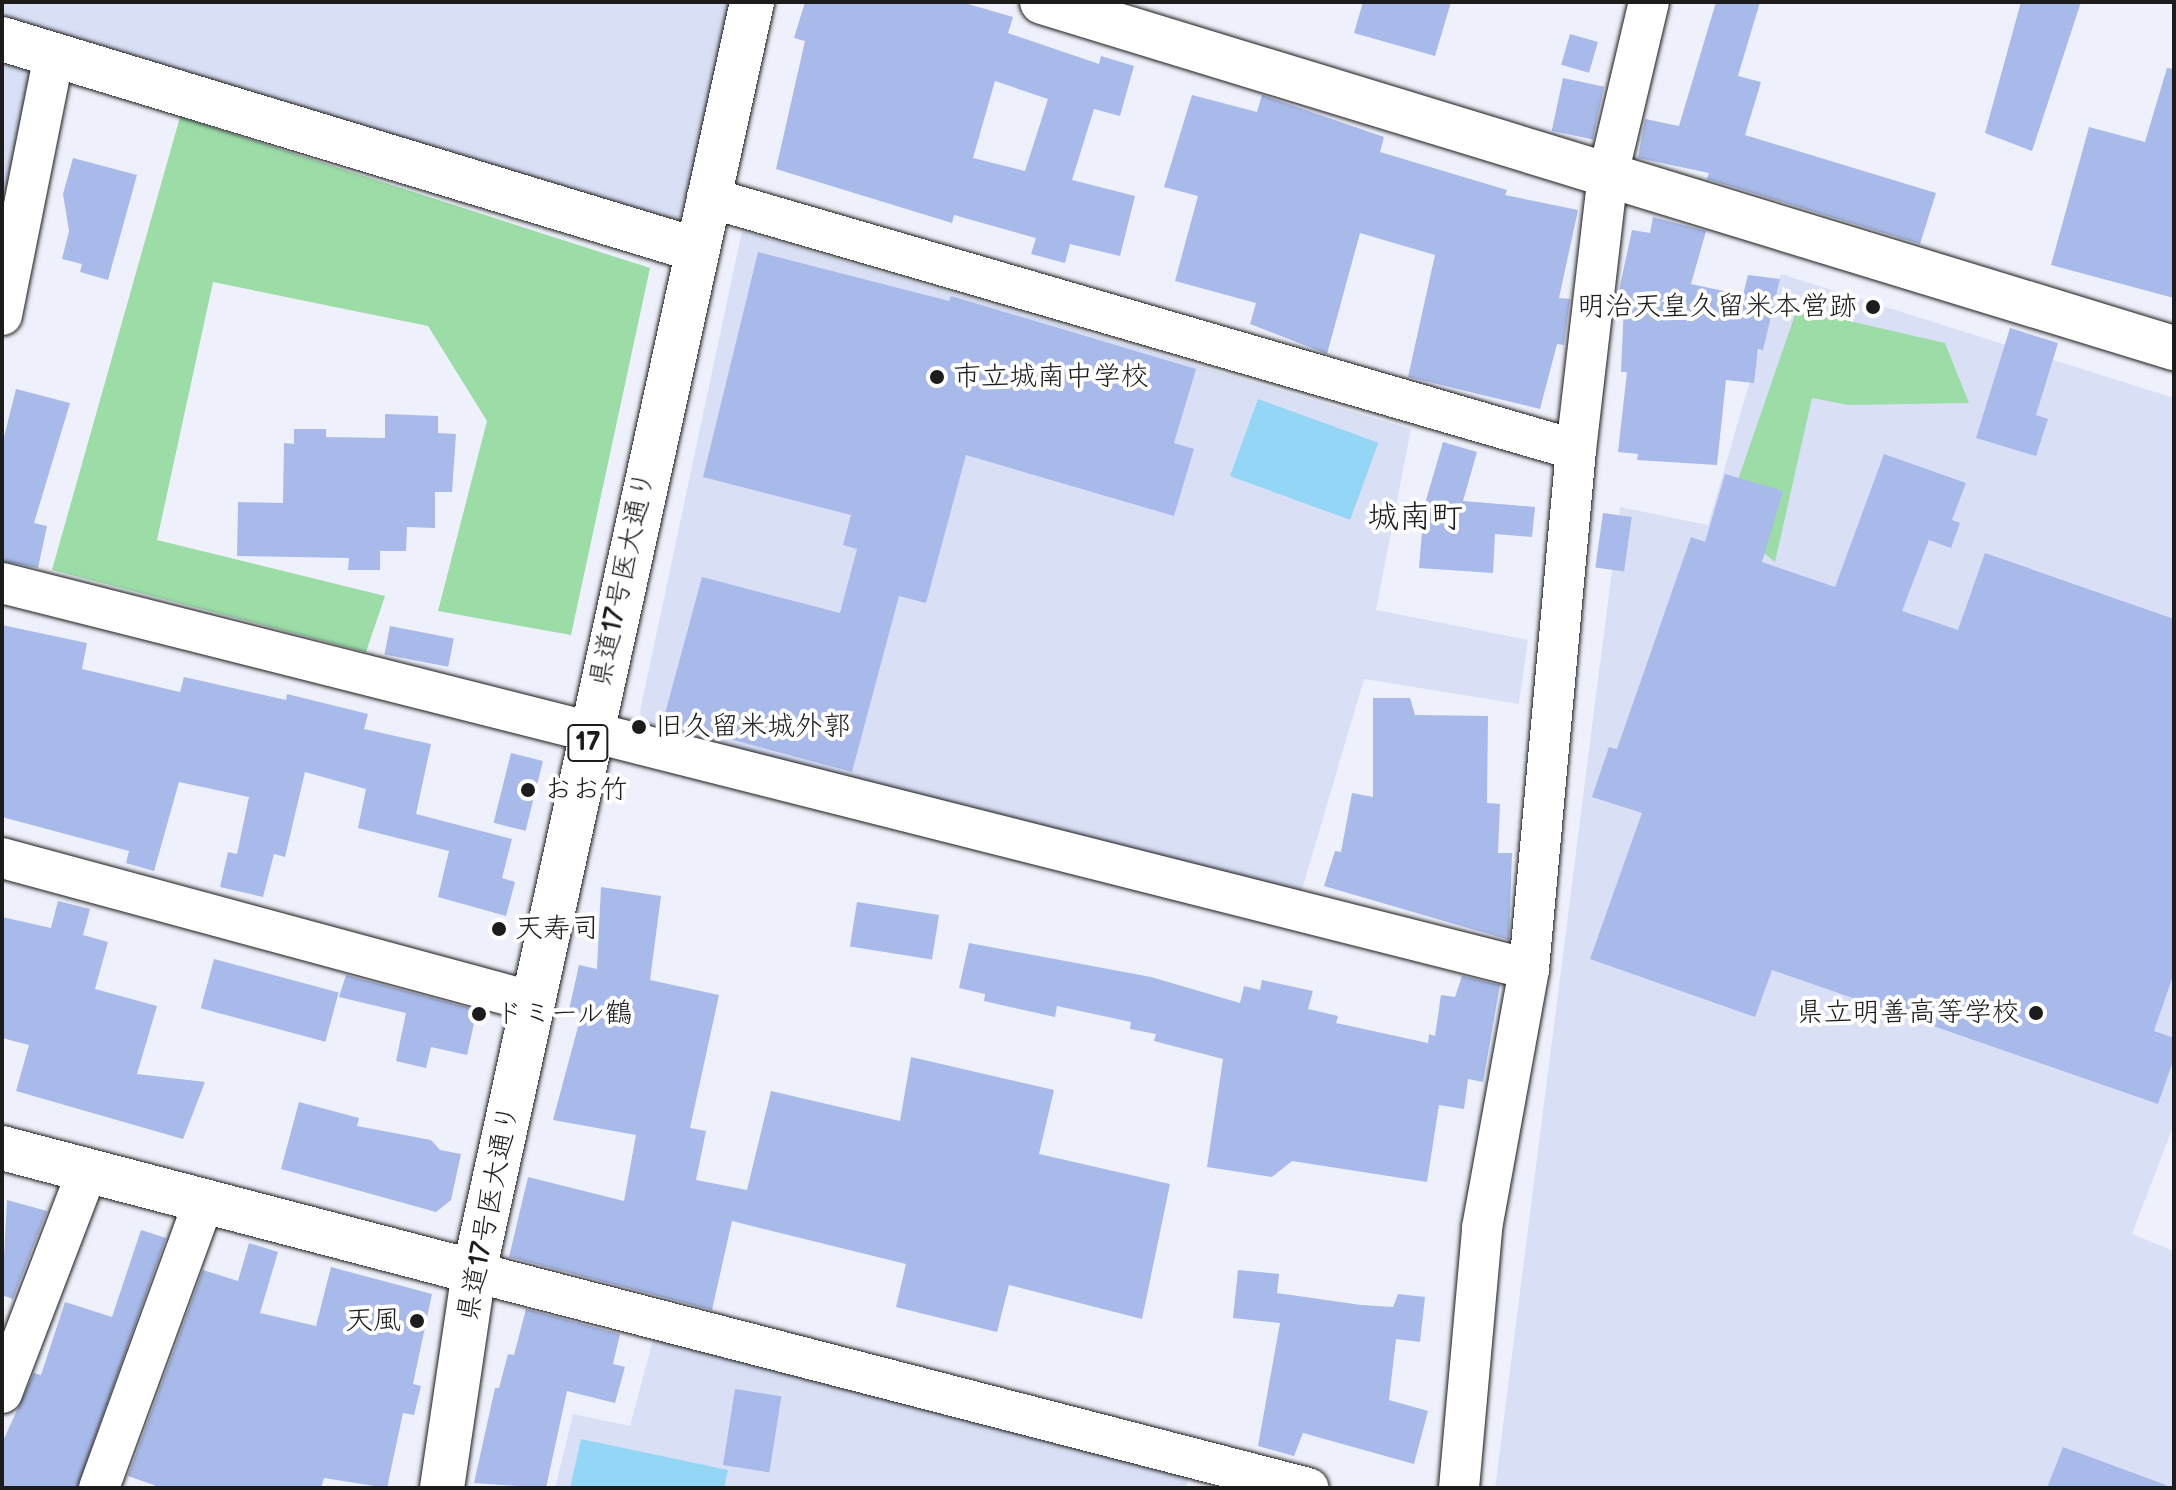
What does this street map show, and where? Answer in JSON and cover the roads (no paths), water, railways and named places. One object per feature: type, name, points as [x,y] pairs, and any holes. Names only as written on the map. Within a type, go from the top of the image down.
[{"type":"street","name":"県道17号医大通り","points":[[442,1488],[474,1272],[694,249],[752,2]]},
{"type":"street","points":[[1042,2],[2174,348]]},
{"type":"street","points":[[1459,1488],[1482,1228],[1529,969],[1576,450],[1608,175],[1649,2]]},
{"type":"street","points":[[2,39],[694,249]]},
{"type":"street","points":[[2,315],[54,54]]},
{"type":"street","points":[[707,197],[1576,450]]},
{"type":"street","points":[[2,583],[589,736],[1529,969]]},
{"type":"street","points":[[2,858],[534,1002]]},
{"type":"street","points":[[2,1148],[1308,1488]]},
{"type":"street","points":[[2,1393],[87,1171]]},
{"type":"street","points":[[99,1488],[204,1201]]},
{"type":"water","points":[[1258,399],[1378,443],[1350,520],[1230,476]]},
{"type":"water","points":[[581,1439],[728,1470],[724,1488],[570,1488]]},
{"type":"place","name":"明治天皇久留米本営跡","points":[[1873,307]]},
{"type":"place","name":"市立城南中学校","points":[[937,377]]},
{"type":"place","name":"旧久留米城外郭","points":[[639,727]]},
{"type":"place","name":"おお竹","points":[[528,790]]},
{"type":"place","name":"天寿司","points":[[499,929]]},
{"type":"place","name":"県立明善高等学校","points":[[2036,1013]]},
{"type":"place","name":"ドミール鶴","points":[[479,1014]]},
{"type":"place","name":"天風","points":[[417,1321]]},
{"type":"district","name":"城南町","points":[[1415,518]]}]
